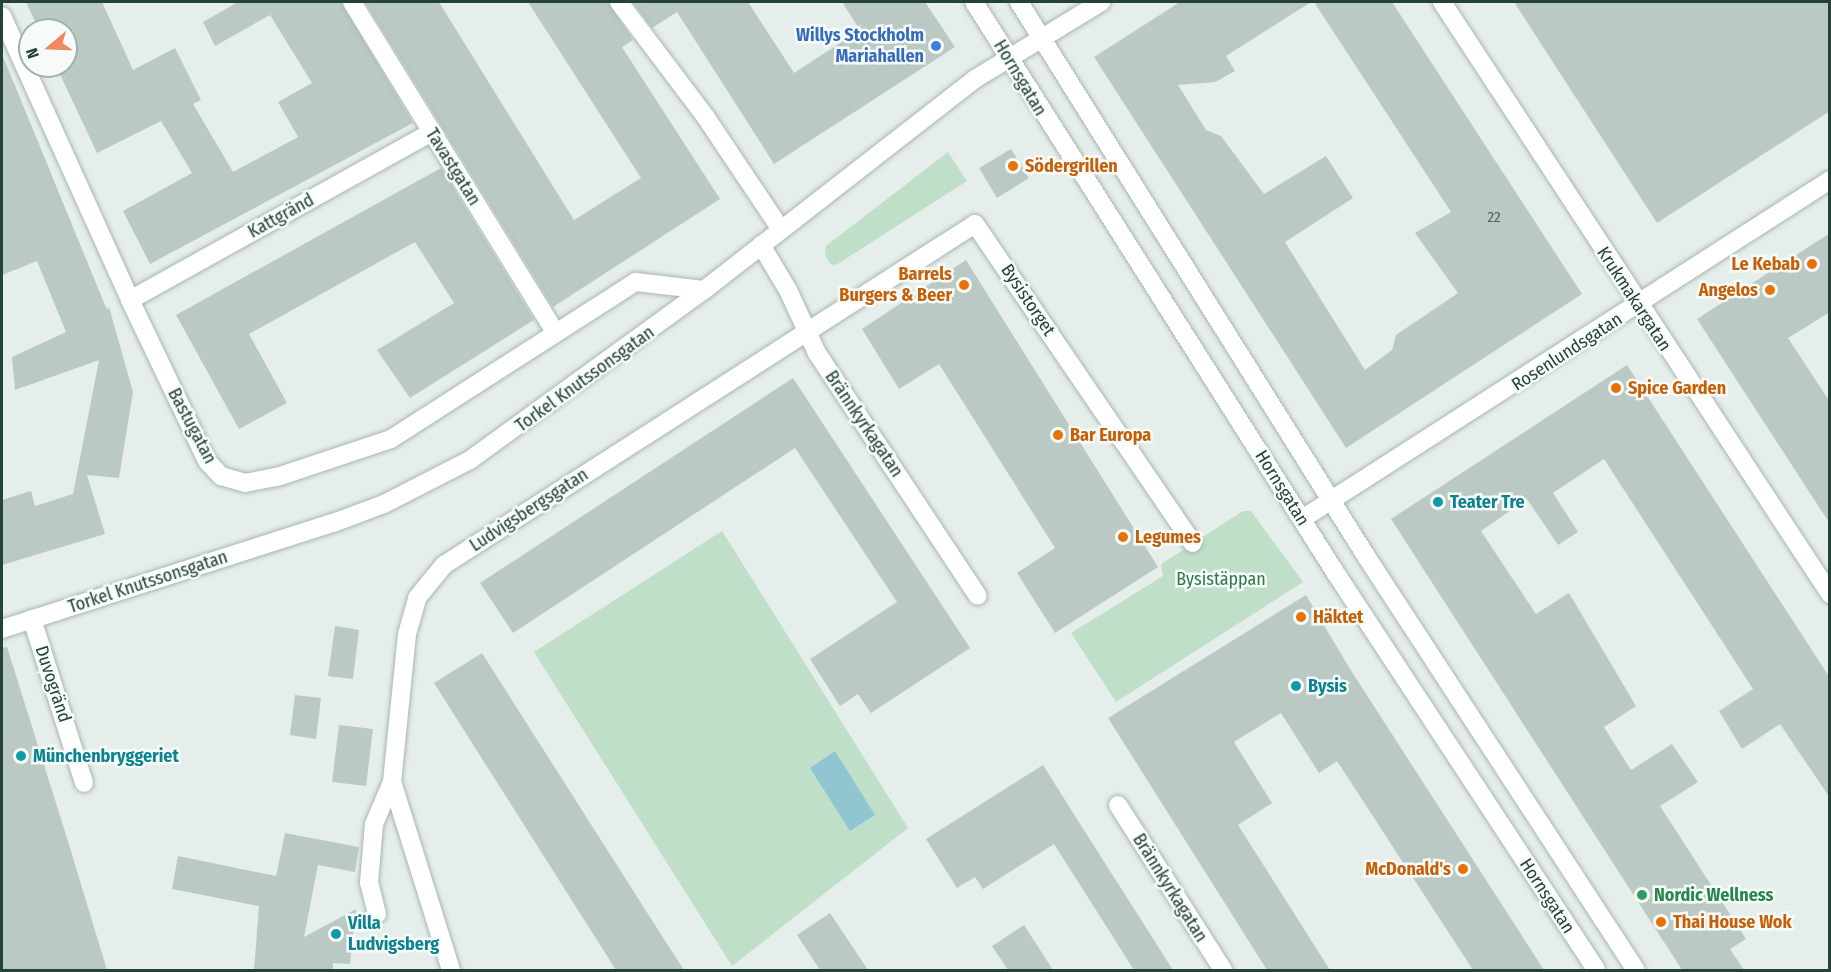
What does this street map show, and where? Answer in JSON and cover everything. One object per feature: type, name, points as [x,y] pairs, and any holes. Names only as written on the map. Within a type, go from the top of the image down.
[{"type":"street","name":"Tavastgatan","points":[[352,2],[555,332]]},
{"type":"street","points":[[619,2],[705,116],[780,228]]},
{"type":"street","name":"Hornsgatan","points":[[974,2],[1007,58],[1302,519],[1596,970]]},
{"type":"street","name":"Hornsgatan","points":[[1019,2],[1332,500],[1636,970]]},
{"type":"street","name":"Torkel Knutssonsgatan","points":[[2,628],[333,523],[435,480],[504,438],[705,290],[780,228],[1007,58],[1101,2]]},
{"type":"street","name":"Krukmakargatan","points":[[1442,2],[1639,306],[1830,594]]},
{"type":"street","name":"Bastugatan","points":[[2,16],[130,300],[207,461],[221,476],[244,483],[277,477],[391,439],[636,282],[705,290]]},
{"type":"street","name":"Kattgränd","points":[[130,300],[432,132]]},
{"type":"street","name":"Rosenlundsgatan","points":[[1302,519],[1639,306],[1830,180]]},
{"type":"street","name":"Bysistorget","points":[[805,331],[975,224],[1193,543]]},
{"type":"street","name":"Brännkyrkagatan","points":[[761,245],[788,290],[805,331],[978,596]]},
{"type":"street","name":"Ludvigsbergsgatan","points":[[376,914],[369,883],[374,824],[392,782],[407,634],[417,598],[444,565],[805,331]]},
{"type":"street","name":"Duvogränd","points":[[32,619],[84,783]]},
{"type":"street","name":"Ludvigsbergsgatan","points":[[392,782],[451,970]]},
{"type":"street","name":"Brännkyrkagatan","points":[[1118,805],[1223,970]]},
{"type":"green space","points":[[948,152],[967,181],[836,265],[830,264],[825,255],[826,246]]},
{"type":"green space","name":"Bysistäppan","points":[[1243,511],[1251,511],[1303,582],[1116,702],[1071,633],[1163,576],[1161,564]]},
{"type":"green space","points":[[722,531],[908,828],[732,966],[534,652]]},
{"type":"water","points":[[835,751],[875,815],[850,831],[810,768]]},
{"type":"building","points":[[26,2],[102,2],[133,70],[175,48],[201,100],[193,104],[233,172],[298,137],[278,102],[312,83],[270,15],[215,46],[203,22],[238,2],[341,2],[413,123],[150,264],[123,211],[192,173],[161,121],[97,153],[62,78],[78,78],[78,18],[33,18]]},
{"type":"building","points":[[365,2],[439,2],[574,220],[641,178],[528,2],[608,2],[633,40],[622,47],[720,199],[553,307]]},
{"type":"building","points":[[633,2],[748,2],[794,73],[860,30],[842,2],[925,2],[955,47],[774,164],[677,12],[652,28]]},
{"type":"building","points":[[1180,2],[1311,2],[1226,56],[1235,71],[1215,82],[1178,85],[1206,130],[1221,136],[1264,194],[1326,156],[1353,198],[1285,242],[1365,370],[1392,350],[1396,335],[1458,293],[1415,233],[1451,212],[1314,2],[1392,2],[1582,294],[1346,448],[1094,57]]},
{"type":"building","points":[[1514,2],[1830,2],[1830,111],[1657,223]]},
{"type":"building","points":[[2,54],[107,310],[109,307],[133,392],[119,478],[87,475],[105,534],[2,565],[2,500],[31,491],[35,506],[73,494],[99,360],[15,390],[12,357],[66,332],[37,261],[2,275]]},
{"type":"building","points":[[1011,149],[1029,178],[997,198],[979,168]]},
{"type":"building","points":[[441,168],[534,320],[410,398],[377,350],[454,303],[415,242],[249,334],[287,403],[239,429],[176,315]]},
{"type":"building","points":[[1830,233],[1830,312],[1788,338],[1830,402],[1830,524],[1697,319]]},
{"type":"building","points":[[966,260],[1158,567],[1055,633],[1017,573],[1055,548],[939,364],[899,389],[862,329]]},
{"type":"building","points":[[1627,365],[1830,678],[1830,798],[1780,724],[1742,749],[1719,711],[1753,689],[1604,459],[1553,493],[1578,532],[1558,545],[1527,499],[1481,531],[1536,614],[1569,593],[1636,706],[1604,727],[1631,770],[1672,744],[1698,782],[1660,806],[1746,939],[1730,949],[1744,970],[1682,970],[1391,519]]},
{"type":"building","points":[[793,378],[970,648],[871,713],[858,694],[840,706],[810,659],[897,602],[795,448],[513,633],[480,583]]},
{"type":"building","points":[[1306,595],[1350,669],[1544,970],[1473,970],[1337,761],[1319,773],[1281,713],[1234,742],[1272,803],[1238,825],[1330,970],[1267,970],[1108,718]]},
{"type":"building","points":[[335,626],[359,630],[353,679],[328,676]]},
{"type":"building","name":"Münchenbryggeriet","points":[[7,647],[107,970],[2,970],[2,648]]},
{"type":"building","points":[[482,653],[684,970],[616,970],[434,683]]},
{"type":"building","points":[[295,695],[321,698],[316,739],[290,735]]},
{"type":"building","points":[[339,725],[373,729],[366,786],[332,782]]},
{"type":"building","points":[[1043,765],[1173,970],[1134,970],[1054,844],[983,889],[975,877],[957,888],[926,839]]},
{"type":"building","points":[[285,833],[359,847],[355,872],[318,865],[304,937],[356,909],[350,964],[333,963],[333,970],[254,970],[259,906],[172,889],[178,856],[276,876]]},
{"type":"building","points":[[830,913],[868,970],[820,970],[797,935]]},
{"type":"building","points":[[1024,925],[1053,970],[1008,970],[992,946]]},
{"type":"place","name":"Willys Stockholm Mariahallen","points":[[936,46]]},
{"type":"place","name":"Södergrillen","points":[[1013,166]]},
{"type":"place","name":"Le Kebab","points":[[1812,264]]},
{"type":"place","name":"Barrels Burgers & Beer","points":[[964,285]]},
{"type":"place","name":"Angelos","points":[[1770,290]]},
{"type":"place","name":"Spice Garden","points":[[1616,388]]},
{"type":"place","name":"Bar Europa","points":[[1058,435]]},
{"type":"place","name":"Teater Tre","points":[[1438,502]]},
{"type":"place","name":"Legumes","points":[[1123,537]]},
{"type":"place","name":"Häktet","points":[[1301,617]]},
{"type":"place","name":"Bysis","points":[[1296,686]]},
{"type":"place","name":"Münchenbryggeriet","points":[[21,756]]},
{"type":"place","name":"McDonald's","points":[[1463,869]]},
{"type":"place","name":"Nordic Wellness","points":[[1642,895]]},
{"type":"place","name":"Thai House Wok","points":[[1661,922]]},
{"type":"place","name":"Villa Ludvigsberg","points":[[336,934]]}]
